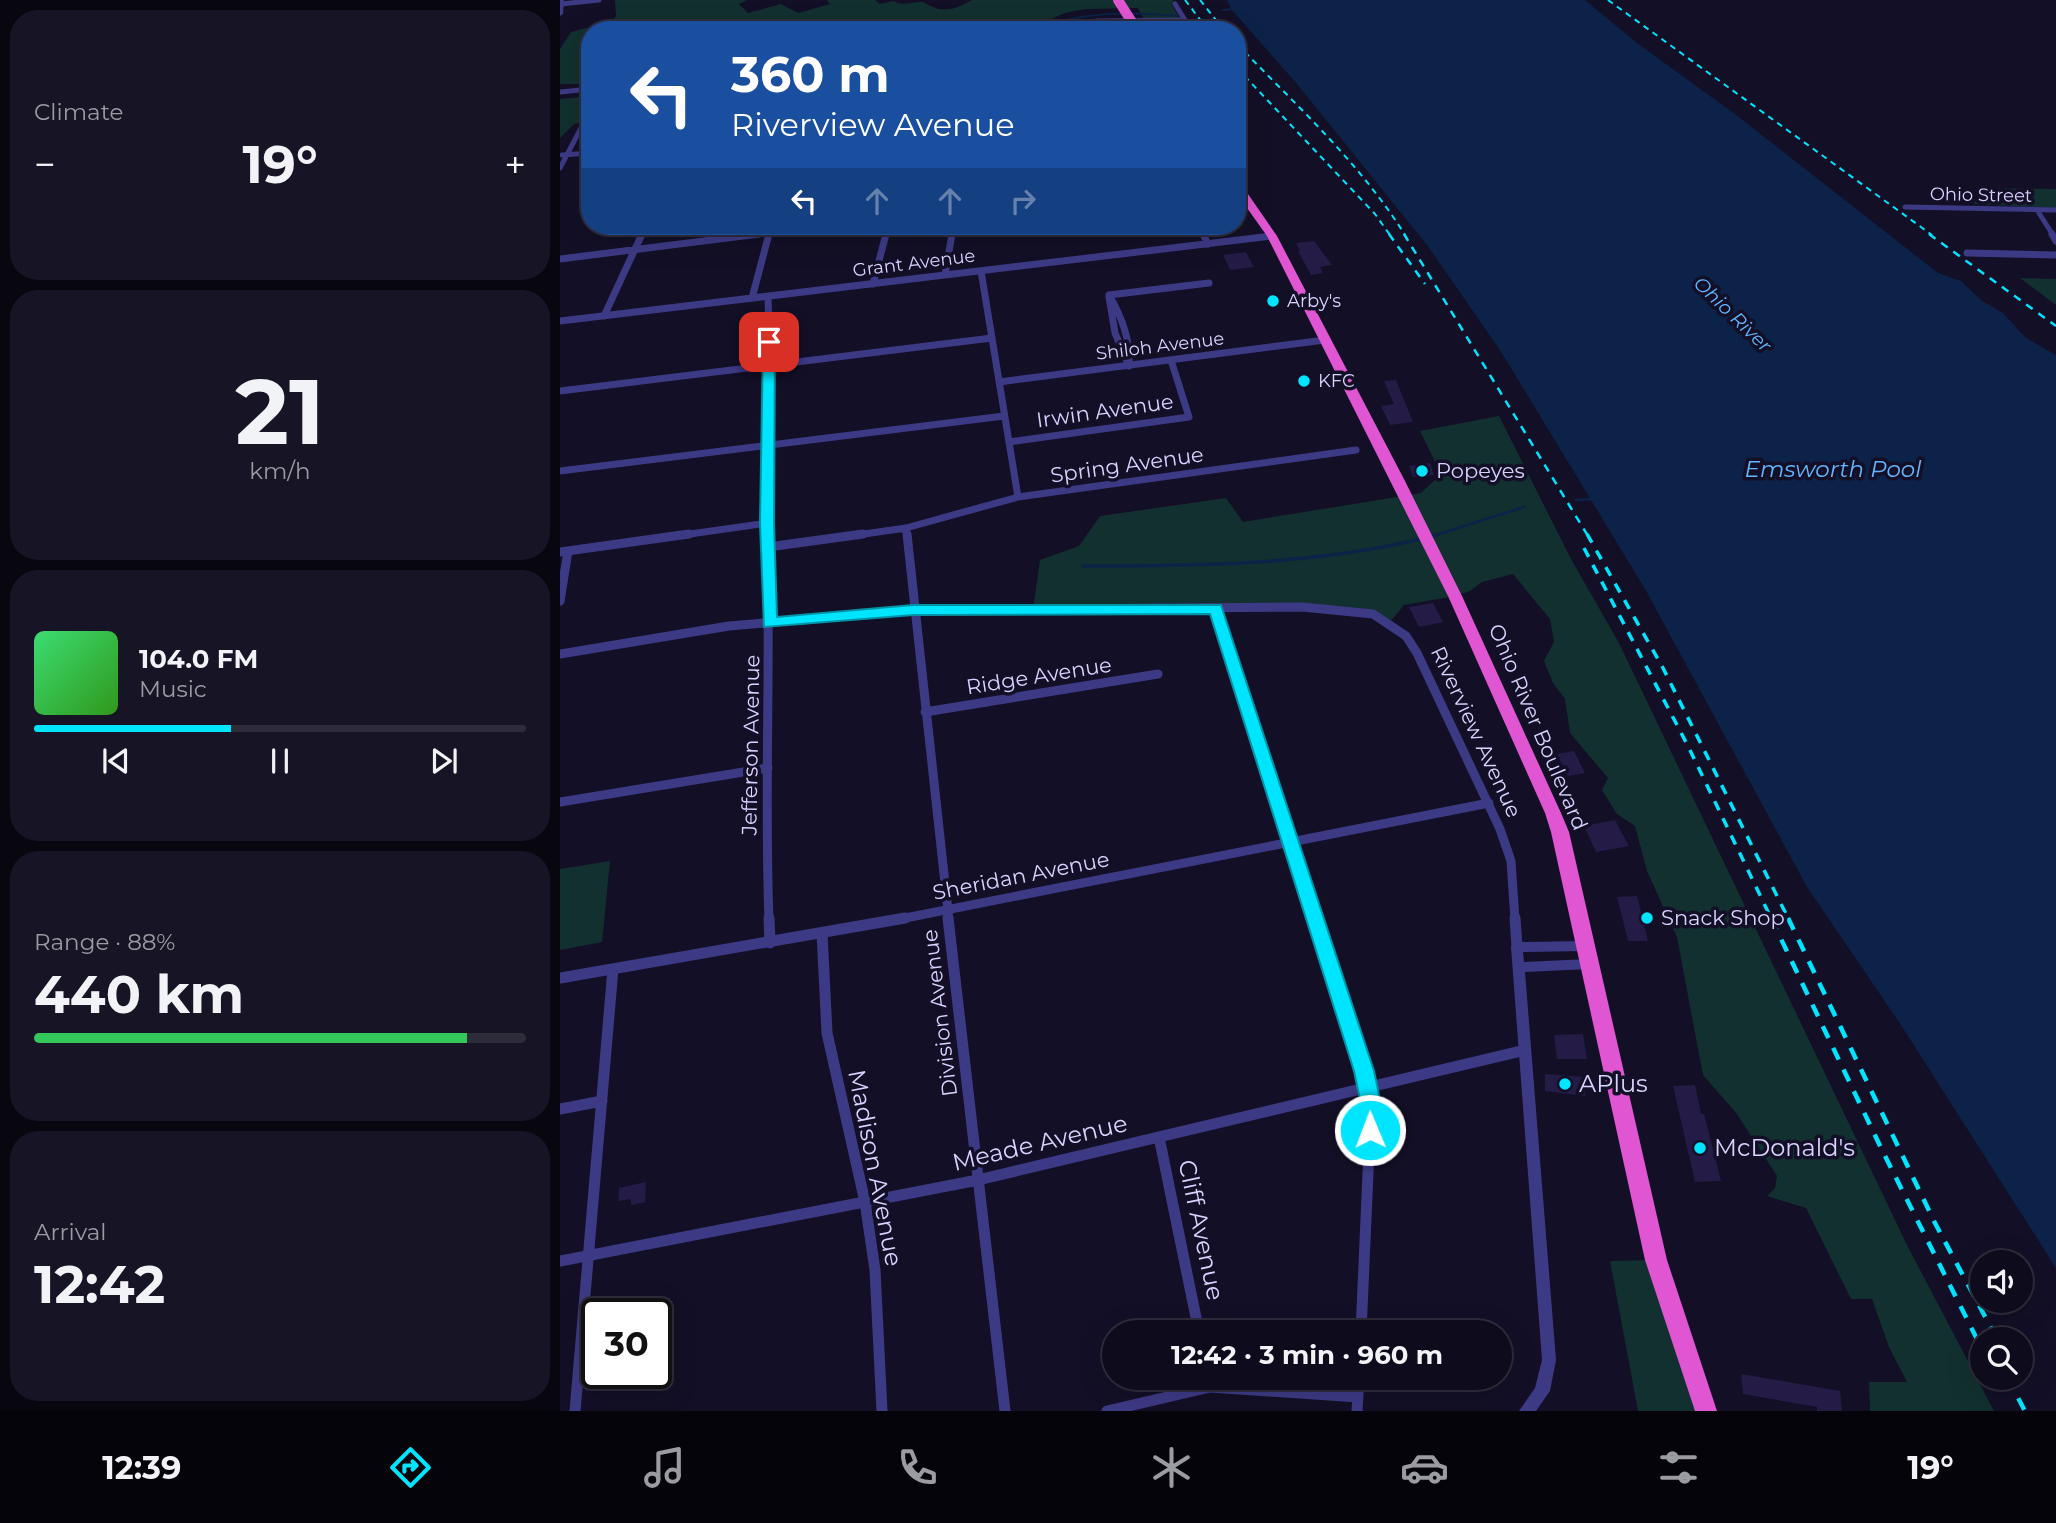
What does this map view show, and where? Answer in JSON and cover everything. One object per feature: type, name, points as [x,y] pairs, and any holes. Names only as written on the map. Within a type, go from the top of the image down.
[{"type":"highway","points":[[1118,0],[1131,21]]},
{"type":"highway","name":"Ohio River Boulevard","points":[[1246,199],[1272,236],[1398,481],[1455,596],[1560,832],[1656,1260],[1706,1411]]},
{"type":"street","points":[[560,14],[561,2],[599,0]]},
{"type":"street","points":[[1141,21],[1185,20],[1175,4]]},
{"type":"street","points":[[560,92],[581,90]]},
{"type":"street","points":[[560,168],[563,155],[581,128]]},
{"type":"street","points":[[563,155],[581,154]]},
{"type":"street","name":"Ohio Street","points":[[1905,207],[2056,210]]},
{"type":"street","points":[[2037,210],[2056,242]]},
{"type":"street","points":[[604,316],[642,235]]},
{"type":"street","points":[[560,259],[731,235]]},
{"type":"street","points":[[752,298],[768,235]]},
{"type":"street","points":[[873,284],[886,235]]},
{"type":"street","points":[[945,275],[952,235]]},
{"type":"street","points":[[1204,235],[1208,244]]},
{"type":"street","name":"Grant Avenue","points":[[560,321],[1272,236]]},
{"type":"street","points":[[1967,253],[2056,255]]},
{"type":"street","points":[[981,271],[1018,497]]},
{"type":"street","points":[[1129,366],[1123,356],[1109,295],[1209,283]]},
{"type":"street","name":"Jefferson Avenue","points":[[768,296],[769,943]]},
{"type":"street","points":[[560,391],[992,338]]},
{"type":"street","name":"Shiloh Avenue","points":[[999,382],[1325,340]]},
{"type":"street","name":"Irwin Avenue","points":[[1009,442],[1189,417],[1171,360]]},
{"type":"street","points":[[560,471],[1004,416]]},
{"type":"street","name":"Spring Avenue","points":[[768,547],[906,527],[1018,497],[1356,450]]},
{"type":"street","points":[[560,601],[564,552],[767,523]]},
{"type":"street","name":"Division Avenue","points":[[906,527],[913,610],[1005,1411]]},
{"type":"street","points":[[1216,608],[1371,1105],[1362,1320]]},
{"type":"street","name":"Riverview Avenue","points":[[560,654],[729,626],[913,610],[1343,610],[1373,614],[1389,622],[1406,636],[1417,653],[1489,803],[1511,861],[1549,1360],[1542,1391],[1527,1411]]},
{"type":"street","name":"Ridge Avenue","points":[[925,712],[1158,674]]},
{"type":"street","points":[[560,802],[768,768]]},
{"type":"street","name":"Sheridan Avenue","points":[[560,978],[947,911],[1489,803]]},
{"type":"street","name":"Madison Avenue","points":[[822,933],[827,1033],[865,1202],[875,1269],[882,1411]]},
{"type":"street","points":[[1517,947],[1587,955]]},
{"type":"street","points":[[1519,967],[1587,955]]},
{"type":"street","points":[[575,1411],[613,970]]},
{"type":"street","name":"Meade Avenue","points":[[560,1261],[978,1180],[1525,1050]]},
{"type":"street","points":[[560,1109],[602,1101]]},
{"type":"street","name":"Cliff Avenue","points":[[1159,1137],[1197,1320]]},
{"type":"street","points":[[1107,1411],[1181,1390]]},
{"type":"street","points":[[1263,1390],[1358,1404]]},
{"type":"green space","points":[[615,0],[747,0],[739,4],[748,13],[781,4],[798,13],[830,4],[827,0],[875,0],[880,4],[894,1],[904,4],[922,2],[948,9],[972,0],[1173,0],[1175,3],[1171,4],[1181,19],[1143,18],[1138,8],[1085,9],[1046,21],[612,21],[616,16]]},
{"type":"green space","points":[[581,29],[581,84],[560,84],[560,49],[571,32]]},
{"type":"green space","points":[[581,97],[581,123],[574,124],[560,138],[560,99]]},
{"type":"green space","points":[[1977,188],[2056,189],[2056,208],[1975,204],[1974,202],[1982,199]]},
{"type":"green space","points":[[2020,278],[2056,279],[2056,305]]},
{"type":"green space","points":[[1499,416],[1571,559],[1619,643],[1907,1245],[1970,1365],[1970,1390],[1983,1390],[1994,1411],[1870,1411],[1869,1382],[1907,1382],[1889,1347],[1872,1299],[1851,1299],[1806,1208],[1767,1196],[1775,1188],[1777,1176],[1737,1114],[1703,1075],[1677,937],[1647,871],[1635,826],[1617,814],[1602,790],[1608,778],[1570,733],[1565,699],[1553,683],[1544,661],[1554,642],[1550,619],[1513,574],[1482,582],[1470,591],[1455,596],[1404,605],[1389,623],[1353,611],[1033,610],[1040,560],[1079,546],[1100,516],[1226,498],[1243,522],[1421,493],[1441,474],[1420,431]]},
{"type":"green space","points":[[610,861],[602,942],[560,950],[560,869]]},
{"type":"green space","points":[[1656,1260],[1706,1411],[1638,1411],[1610,1261]]},
{"type":"water","name":"Emsworth Pool","points":[[1227,0],[1585,0],[1637,43],[1735,114],[1938,273],[1961,281],[1982,301],[2003,313],[2026,338],[2056,355],[2056,1268],[1901,1025],[1807,887],[1645,589],[1500,350],[1427,245],[1297,84],[1246,26],[1246,21],[1242,21]]},
{"type":"building","points":[[1314,241],[1332,265],[1320,267],[1323,273],[1311,275],[1296,243]]},
{"type":"building","points":[[1246,252],[1254,267],[1230,270],[1223,255]]},
{"type":"building","points":[[1396,380],[1413,422],[1390,425],[1381,406],[1394,404],[1384,381]]},
{"type":"building","name":"Popeyes","points":[[1430,463],[1434,475],[1413,477],[1409,466]]},
{"type":"building","points":[[1433,603],[1443,622],[1419,627],[1409,607]]},
{"type":"building","points":[[1574,751],[1585,773],[1568,776],[1557,754]]},
{"type":"building","points":[[1615,820],[1629,846],[1596,852],[1584,826]]},
{"type":"building","points":[[1637,896],[1641,912],[1650,913],[1652,923],[1644,925],[1648,941],[1628,941],[1617,897]]},
{"type":"building","points":[[1583,1034],[1587,1059],[1557,1059],[1554,1035]]},
{"type":"building","name":"APlus","points":[[1545,1074],[1585,1077],[1585,1096],[1545,1091]]},
{"type":"building","name":"McDonald's","points":[[1695,1085],[1721,1181],[1695,1182],[1673,1086]]},
{"type":"building","points":[[646,1182],[645,1202],[631,1205],[631,1199],[618,1201],[619,1188]]},
{"type":"building","points":[[1741,1374],[1840,1391],[1842,1411],[1817,1411],[1817,1407],[1743,1394]]},
{"type":"waterway","points":[[1223,10],[1234,9]]},
{"type":"waterway","points":[[1064,21],[1104,14],[1178,16]]},
{"type":"waterway","points":[[1576,500],[1592,499]]},
{"type":"waterway","points":[[1433,536],[1524,507]]},
{"type":"waterway","points":[[1429,537],[1439,534]]},
{"type":"waterway","points":[[1083,566],[1211,564],[1295,559],[1379,548],[1421,539]]},
{"type":"railway","points":[[1185,0],[1201,21]]},
{"type":"railway","points":[[1200,0],[1217,21]]},
{"type":"railway","points":[[1608,0],[1932,235]]},
{"type":"railway","points":[[1246,53],[1348,159],[1405,235]]},
{"type":"railway","points":[[1246,78],[1375,214],[1390,235]]},
{"type":"railway","points":[[1389,234],[1425,284]]},
{"type":"railway","points":[[1404,234],[1588,536]]},
{"type":"railway","points":[[1929,234],[2056,326]]},
{"type":"railway","points":[[1587,534],[1663,668],[1788,918]]},
{"type":"railway","points":[[1584,548],[1688,746],[1772,920]]},
{"type":"railway","points":[[1771,918],[1882,1150],[1971,1327]]},
{"type":"railway","points":[[1788,918],[1935,1223],[1991,1327]]},
{"type":"railway","points":[[2014,1390],[2025,1411]]},
{"type":"place","name":"Arby's","points":[[1273,301]]},
{"type":"place","name":"KFC","points":[[1304,381]]},
{"type":"place","name":"Popeyes","points":[[1422,471]]},
{"type":"place","name":"Snack Shop","points":[[1647,918]]},
{"type":"place","name":"APlus","points":[[1565,1084]]},
{"type":"place","name":"McDonald's","points":[[1700,1148]]},
{"type":"route","points":[[769,342],[767,523],[770,623],[913,610],[1216,608],[1364,1071],[1371,1105],[1370,1130]]},
{"type":"water label","name":"Ohio River","points":[[1733,314]]}]
